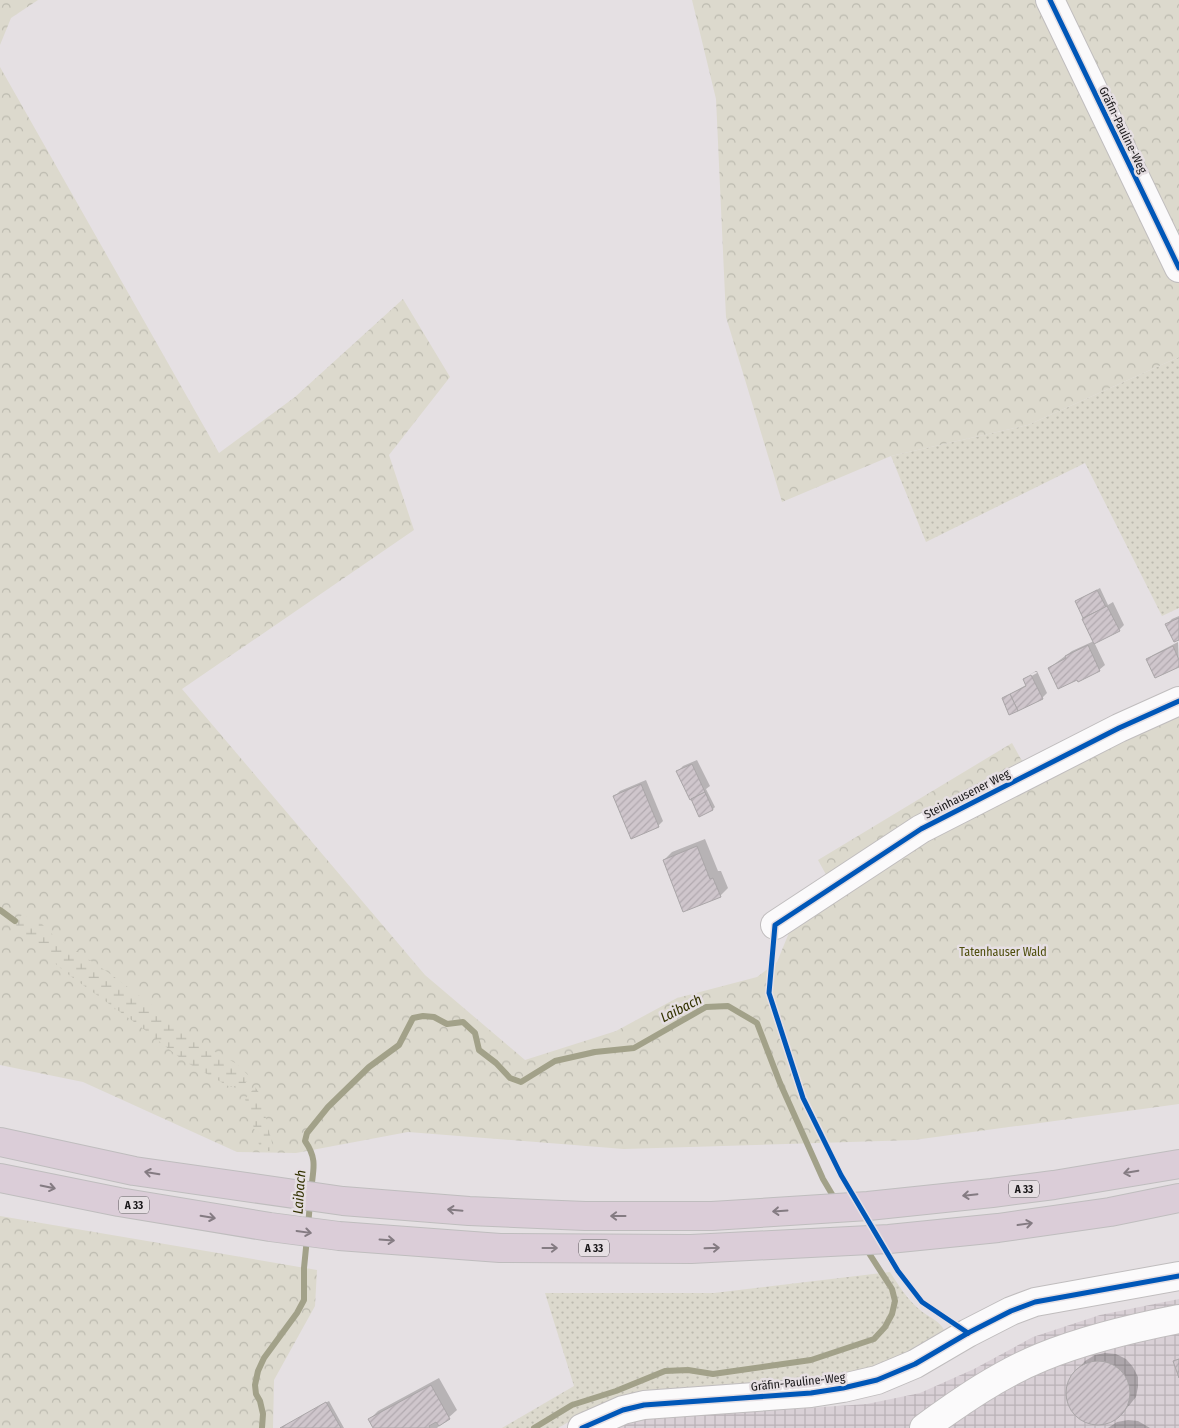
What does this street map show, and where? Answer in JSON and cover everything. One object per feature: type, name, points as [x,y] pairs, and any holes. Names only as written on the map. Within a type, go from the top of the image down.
[{"type":"highway","name":"A 33","points":[[0,1142],[134,1170],[344,1201],[470,1211],[585,1216],[712,1216],[868,1206],[1045,1186],[1179,1164]]},
{"type":"highway","name":"A 33","points":[[0,1178],[119,1202],[270,1227],[339,1236],[500,1248],[691,1249],[849,1242],[998,1228],[1110,1212],[1179,1198]]},
{"type":"street","name":"Gräfin-Pauline-Weg","points":[[1050,0],[1179,268]]},
{"type":"street","name":"Steinhausener Weg","points":[[775,925],[921,829],[1119,728],[1179,700]]},
{"type":"street","name":"Gräfin-Pauline-Weg","points":[[582,1428],[624,1410],[644,1405],[811,1393],[876,1380],[914,1364],[1011,1311],[1036,1302],[1179,1276]]},
{"type":"street","points":[[924,1428],[1010,1372],[1042,1357],[1109,1335],[1179,1319]]},
{"type":"shaded area","points":[[1179,1299],[1179,1428],[606,1428],[630,1420],[867,1404],[920,1393],[974,1369],[1033,1337],[1100,1315]]},
{"type":"green space","points":[[0,0],[38,0],[11,18],[0,45]]},
{"type":"green space","points":[[692,0],[1179,0],[1179,357],[1028,425],[891,456],[782,502],[726,317],[716,99]]},
{"type":"green space","name":"Tatenhauser Wald","points":[[0,67],[219,453],[295,397],[403,299],[450,377],[389,455],[414,530],[182,689],[425,975],[525,1060],[616,1031],[677,998],[757,977],[777,962],[793,923],[835,891],[818,860],[1012,743],[1022,761],[1179,690],[1179,1104],[914,1140],[624,1149],[408,1132],[296,1153],[237,1152],[83,1082],[0,1065]]},
{"type":"green space","points":[[1179,357],[1179,608],[1162,616],[1085,463],[926,542],[891,456],[1028,425]]},
{"type":"green space","points":[[22,915],[42,924],[55,937],[109,973],[210,1049],[237,1064],[251,1078],[244,1084],[230,1087],[184,1061],[65,972],[18,931],[15,921]]},
{"type":"green space","points":[[255,1087],[260,1094],[274,1151],[261,1151],[245,1099]]},
{"type":"green space","points":[[0,1216],[317,1270],[315,1306],[274,1380],[273,1428],[0,1428]]},
{"type":"green space","points":[[890,1272],[911,1301],[944,1329],[945,1333],[915,1352],[842,1380],[624,1396],[601,1404],[558,1428],[502,1428],[574,1386],[545,1293],[714,1293]]},
{"type":"building","points":[[1097,590],[1106,607],[1083,618],[1075,601]]},
{"type":"building","points":[[1107,606],[1120,631],[1094,644],[1082,619]]},
{"type":"building","points":[[1179,618],[1179,640],[1174,642],[1165,624]]},
{"type":"building","points":[[1088,645],[1100,671],[1058,689],[1048,668],[1066,658],[1065,656]]},
{"type":"building","points":[[1173,646],[1179,660],[1179,667],[1155,678],[1146,659]]},
{"type":"building","points":[[1031,675],[1043,699],[1018,711],[1010,694],[1026,686],[1023,679]]},
{"type":"building","points":[[1010,694],[1018,711],[1009,715],[1002,698]]},
{"type":"building","points":[[692,764],[705,792],[690,800],[676,771]]},
{"type":"building","points":[[641,784],[659,827],[631,839],[613,796]]},
{"type":"building","points":[[705,792],[713,810],[699,817],[691,799]]},
{"type":"building","points":[[697,846],[710,879],[713,878],[721,897],[683,912],[663,860]]},
{"type":"building","points":[[1179,1359],[1179,1378],[1173,1361]]},
{"type":"building","points":[[1092,1361],[1104,1361],[1121,1370],[1128,1381],[1130,1393],[1128,1405],[1121,1416],[1104,1425],[1092,1425],[1080,1420],[1071,1411],[1066,1399],[1066,1387],[1071,1375],[1080,1366]]},
{"type":"building","points":[[431,1385],[450,1419],[439,1426],[436,1422],[429,1426],[430,1428],[373,1428],[368,1419]]},
{"type":"building","points":[[326,1402],[341,1428],[280,1428]]},
{"type":"waterway","points":[[0,910],[15,921]]},
{"type":"waterway","name":"Laibach","points":[[311,1191],[314,1165],[312,1154],[305,1141],[307,1133],[328,1107],[369,1067],[399,1045],[413,1018],[423,1016],[434,1017],[447,1024],[463,1022],[475,1033],[479,1050],[496,1063],[510,1078],[521,1082],[555,1061],[595,1052],[634,1048],[706,1007],[728,1006],[757,1023],[780,1083],[823,1179],[836,1201]]},
{"type":"waterway","name":"Laibach","points":[[308,1226],[310,1203]]},
{"type":"waterway","name":"Laibach","points":[[262,1428],[263,1414],[255,1385],[258,1371],[264,1358],[297,1313],[304,1300],[304,1268],[307,1238]]},
{"type":"waterway","name":"Laibach","points":[[534,1428],[572,1405],[616,1391],[665,1371],[688,1370],[713,1374],[811,1360],[874,1339],[885,1327],[892,1314],[895,1301],[892,1289],[865,1247]]},
{"type":"cycle path","points":[[1050,0],[1179,268]]},
{"type":"cycle path","points":[[968,1333],[922,1302],[898,1271],[841,1175],[803,1098],[769,993],[775,925],[921,829],[1119,728],[1179,701]]},
{"type":"cycle path","points":[[582,1428],[623,1410],[644,1405],[811,1393],[877,1380],[915,1364],[968,1333],[1011,1311],[1035,1302],[1179,1276]]}]
